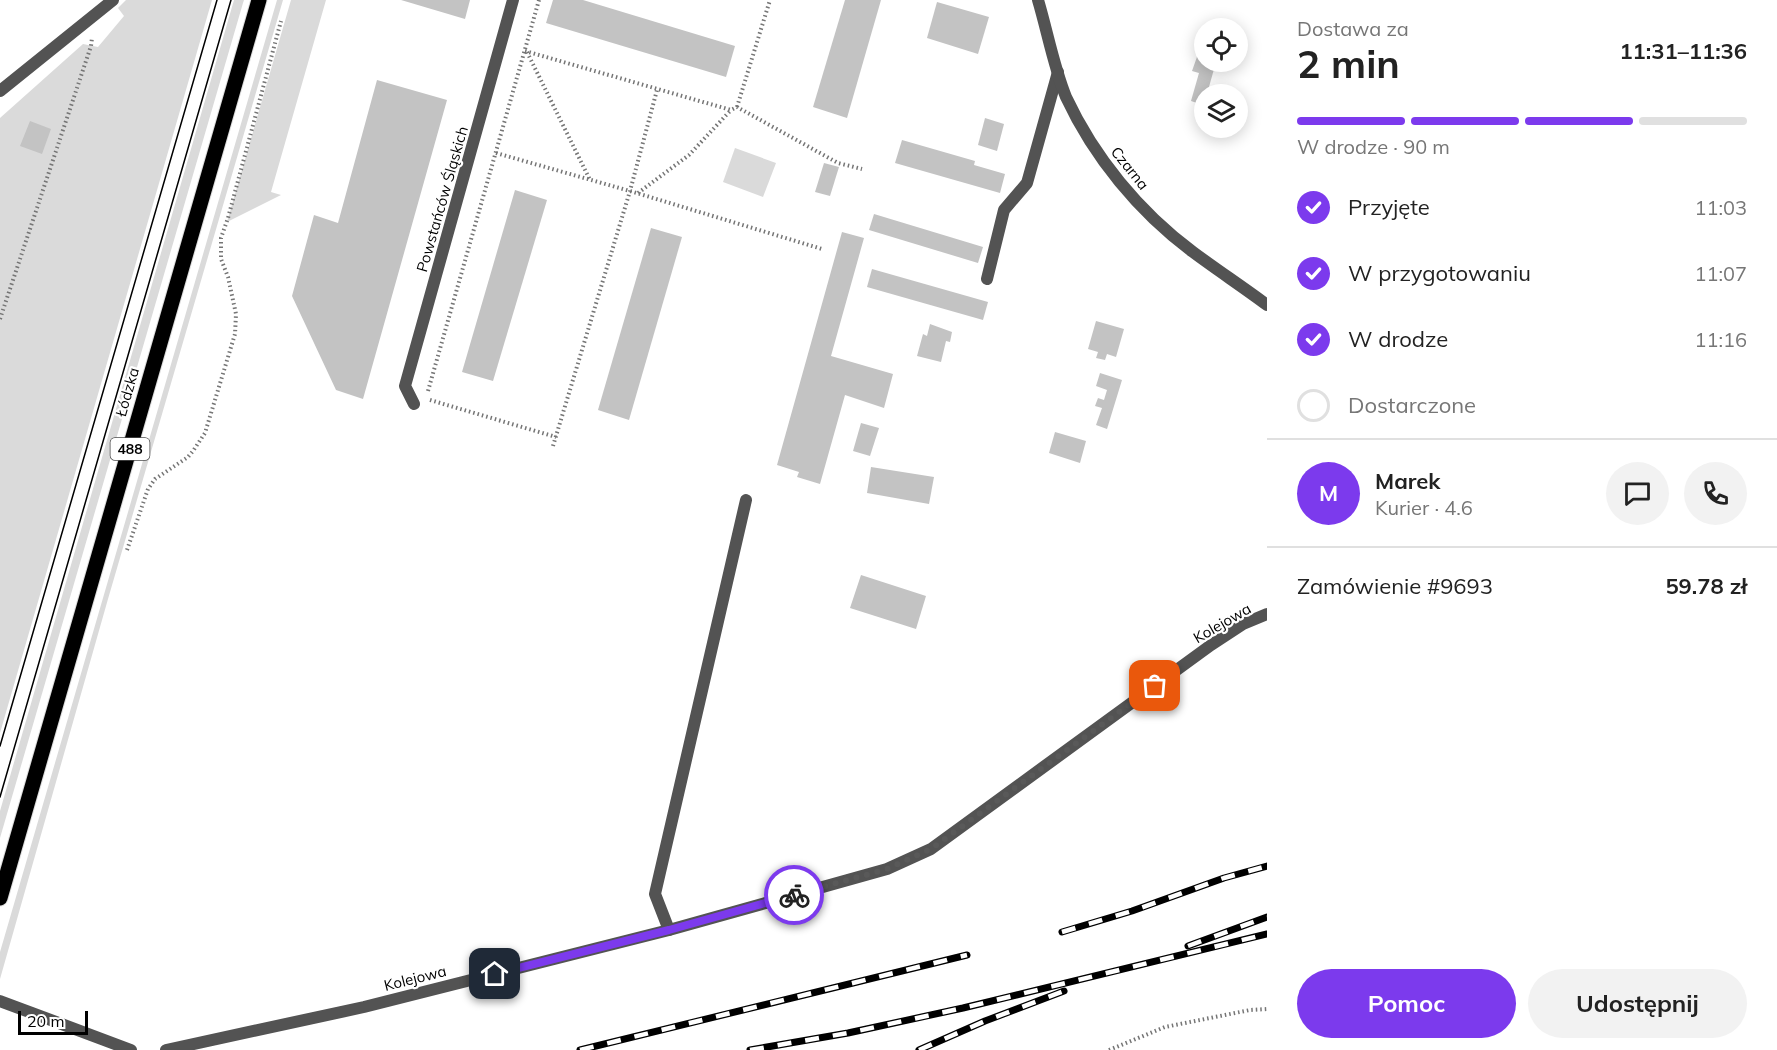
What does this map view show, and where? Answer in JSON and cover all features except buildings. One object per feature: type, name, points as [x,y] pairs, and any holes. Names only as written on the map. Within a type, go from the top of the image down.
[{"type":"main road","name":"Łódzka","points":[[0,898],[259,0]]},
{"type":"street","points":[[0,92],[113,0]]},
{"type":"street","name":"Powstańców Śląskich","points":[[414,404],[405,386],[513,0]]},
{"type":"street","name":"Czarna","points":[[1038,0],[1066,95],[1089,140],[1134,198],[1191,251],[1267,305]]},
{"type":"street","points":[[987,279],[1005,210],[1027,183],[1058,72]]},
{"type":"street","points":[[669,930],[655,894],[746,500]]},
{"type":"street","name":"Kolejowa","points":[[166,1050],[364,1007],[669,930],[887,869],[931,849],[1210,645],[1243,624],[1267,614]]},
{"type":"street","points":[[0,1001],[131,1050]]},
{"type":"path","points":[[539,0],[427,393],[429,400],[556,436]]},
{"type":"path","points":[[637,193],[688,155],[731,110],[737,107],[770,0]]},
{"type":"path","points":[[0,319],[91,45],[93,16]]},
{"type":"path","points":[[128,550],[148,489],[155,478],[188,457],[204,433],[235,334],[236,314],[228,277],[221,258],[221,238],[281,21]]},
{"type":"path","points":[[526,52],[731,110]]},
{"type":"path","points":[[526,52],[590,180]]},
{"type":"path","points":[[553,446],[630,191],[657,90]]},
{"type":"path","points":[[737,107],[838,163],[862,169]]},
{"type":"path","points":[[495,153],[822,249]]},
{"type":"path","points":[[1109,1050],[1165,1027],[1250,1010],[1267,1009]]},
{"type":"shaded area","points":[[126,0],[212,0],[0,733],[0,118],[83,44],[98,47],[124,16],[118,8]]},
{"type":"shaded area","points":[[234,0],[244,0],[0,838],[0,811]]},
{"type":"shaded area","points":[[277,0],[283,0],[0,979],[0,952]]},
{"type":"shaded area","points":[[291,0],[326,0],[271,192],[281,195],[227,222]]},
{"type":"shaded area","points":[[735,148],[776,163],[763,197],[723,182]]},
{"type":"tram line","points":[[0,746],[217,0]]},
{"type":"tram line","points":[[0,797],[231,0]]},
{"type":"railway","points":[[1062,932],[1267,866]]},
{"type":"railway","points":[[1188,946],[1267,917]]},
{"type":"railway","points":[[750,1050],[848,1033],[963,1008],[1267,934]]},
{"type":"railway","points":[[580,1050],[967,955]]},
{"type":"railway","points":[[919,1050],[985,1021],[1064,991]]},
{"type":"way so far","points":[[794,895],[887,869],[931,849],[1155,686]]},
{"type":"route","points":[[495,974],[669,930],[794,895]]}]
